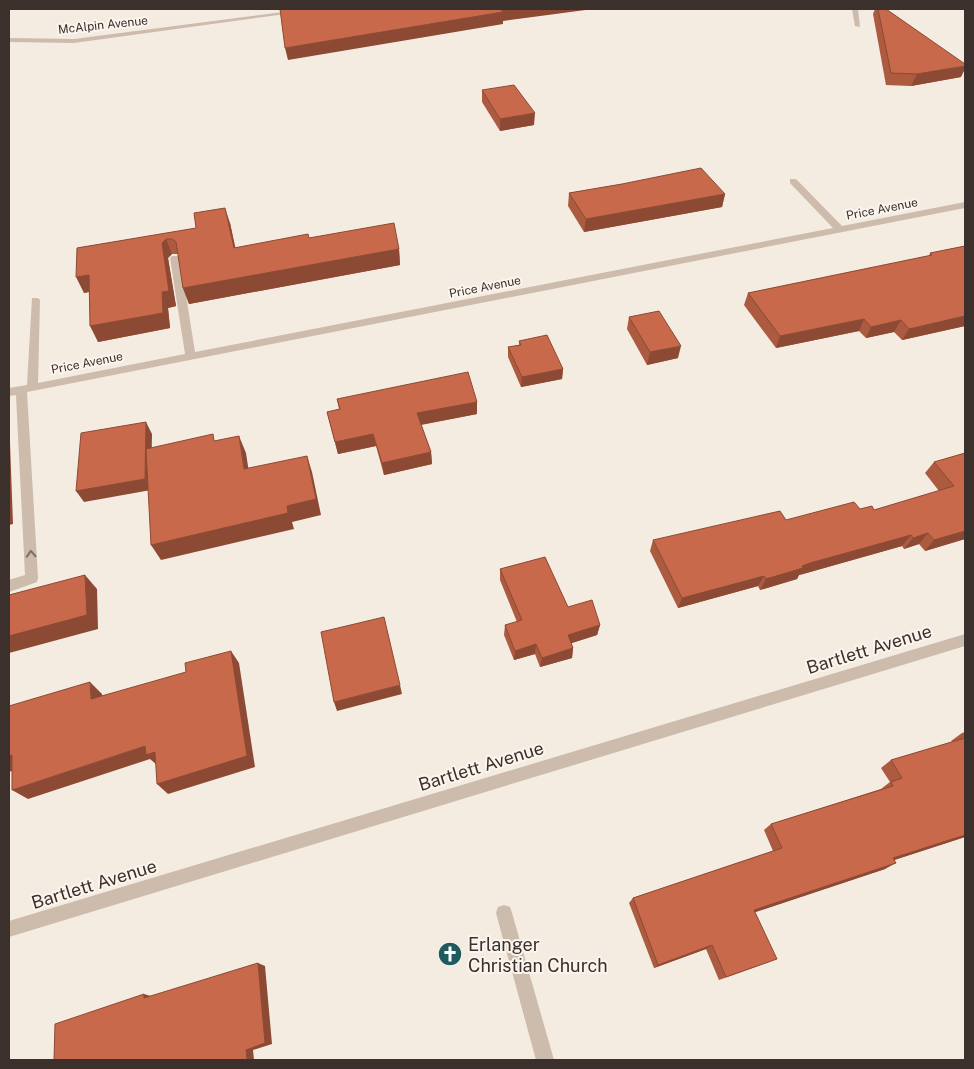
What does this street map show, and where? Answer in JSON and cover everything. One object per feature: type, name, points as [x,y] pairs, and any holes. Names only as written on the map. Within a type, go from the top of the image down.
[{"type":"street","name":"McAlpin Avenue","points":[[9,40],[74,41],[319,9]]},
{"type":"street","points":[[855,9],[858,26]]},
{"type":"street","points":[[793,180],[840,230]]},
{"type":"street","name":"Price Avenue","points":[[9,392],[965,205]]},
{"type":"street","points":[[175,258],[190,356]]},
{"type":"street","points":[[9,586],[32,578],[27,389],[35,300]]},
{"type":"street","name":"Bartlett Avenue","points":[[9,929],[965,640]]},
{"type":"street","points":[[504,912],[545,1060]]},
{"type":"building","points":[[280,9],[507,9],[501,10],[503,12],[285,48]]},
{"type":"building","points":[[878,9],[886,9],[965,64],[965,66],[917,74],[891,73]]},
{"type":"building","points":[[514,85],[535,113],[500,119],[482,90]]},
{"type":"building","points":[[701,168],[725,194],[586,219],[569,193],[622,184]]},
{"type":"building","points":[[225,208],[234,248],[308,234],[309,238],[394,223],[399,249],[183,288],[176,242],[172,239],[166,239],[162,243],[169,291],[162,292],[163,313],[90,326],[89,275],[76,277],[77,248],[196,228],[194,213]]},
{"type":"building","points":[[965,246],[965,316],[909,329],[901,320],[871,327],[864,319],[780,336],[748,293],[932,255],[930,253]]},
{"type":"building","points":[[659,311],[681,346],[650,352],[629,317]]},
{"type":"building","points":[[547,335],[563,369],[522,377],[508,347],[521,345],[519,341]]},
{"type":"building","points":[[468,372],[477,402],[417,413],[431,452],[382,463],[373,434],[335,442],[327,412],[340,409],[337,399]]},
{"type":"building","points":[[146,422],[145,479],[76,491],[81,433]]},
{"type":"building","points":[[213,434],[214,441],[239,436],[244,469],[307,456],[316,499],[287,506],[288,513],[151,545],[146,449]]},
{"type":"building","points":[[965,453],[965,531],[934,540],[928,533],[913,538],[911,535],[810,563],[802,566],[803,568],[766,579],[764,576],[682,598],[653,540],[780,511],[786,520],[854,502],[860,509],[872,506],[874,510],[954,486],[934,462]]},
{"type":"building","points":[[545,557],[568,607],[592,600],[600,625],[568,635],[573,648],[542,658],[536,644],[515,651],[505,625],[522,620],[500,569]]},
{"type":"building","points":[[85,575],[87,615],[9,636],[9,595]]},
{"type":"building","points":[[384,617],[400,685],[334,702],[321,632]]},
{"type":"building","points":[[231,651],[247,756],[157,784],[155,752],[146,755],[145,746],[12,790],[12,755],[9,756],[9,706],[90,682],[91,699],[186,672],[185,663]]},
{"type":"building","points":[[965,738],[965,835],[893,858],[896,863],[754,910],[777,959],[726,977],[712,945],[658,965],[633,898],[782,848],[771,824],[893,786],[891,782],[902,778],[891,760]]},
{"type":"building","points":[[258,963],[265,1043],[246,1050],[247,1060],[54,1060],[55,1024],[144,994],[144,998]]},
{"type":"place","name":"Erlanger Christian Church","points":[[450,954]]}]
